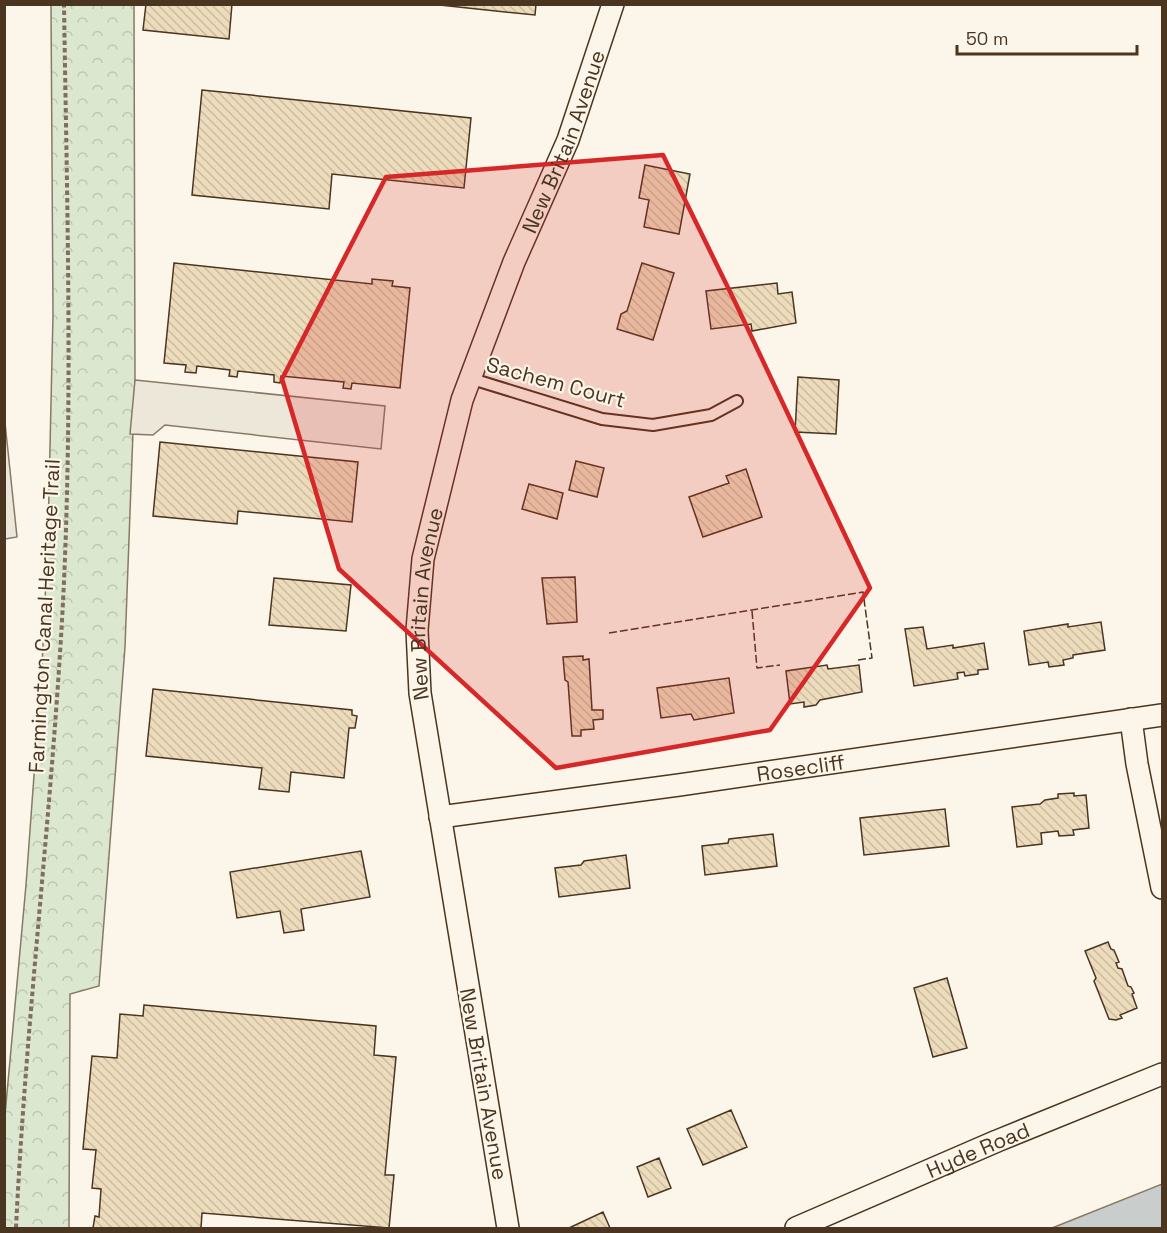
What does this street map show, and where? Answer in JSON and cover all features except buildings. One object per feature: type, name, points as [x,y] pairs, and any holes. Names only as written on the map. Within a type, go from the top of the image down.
[{"type":"street","name":"New Britain Avenue","points":[[508,1228],[420,693],[417,630],[419,595],[425,553],[469,378],[514,262],[568,140],[613,4]]},
{"type":"street","name":"Rosecliff","points":[[440,817],[702,782],[1162,715]]},
{"type":"street","points":[[1131,719],[1137,764],[1162,888]]},
{"type":"street","name":"Hyde Road","points":[[796,1228],[997,1141],[1162,1074]]},
{"type":"lane","name":"Sachem Court","points":[[469,378],[602,419],[653,425],[711,415],[737,401]]},
{"type":"path","name":"Farmington Canal Heritage Trail","points":[[16,1228],[63,603],[68,464],[69,337],[64,4]]},
{"type":"highlighted area","points":[[663,155],[870,588],[770,730],[556,768],[339,569],[282,379],[386,177]]},
{"type":"green space","points":[[51,5],[134,5],[135,378],[125,647],[99,986],[70,994],[69,1228],[5,1228],[5,1115],[26,885],[42,666],[48,535],[53,315]]},
{"type":"shaded area","points":[[135,380],[385,406],[381,449],[165,425],[153,435],[130,434]]},
{"type":"shaded area","points":[[4,413],[17,537],[5,539],[4,539]]},
{"type":"shaded area","points":[[1162,1184],[1162,1228],[1052,1228]]},
{"type":"fence","points":[[609,633],[863,592],[872,658],[858,660]]},
{"type":"fence","points":[[752,611],[757,668],[780,665]]}]
